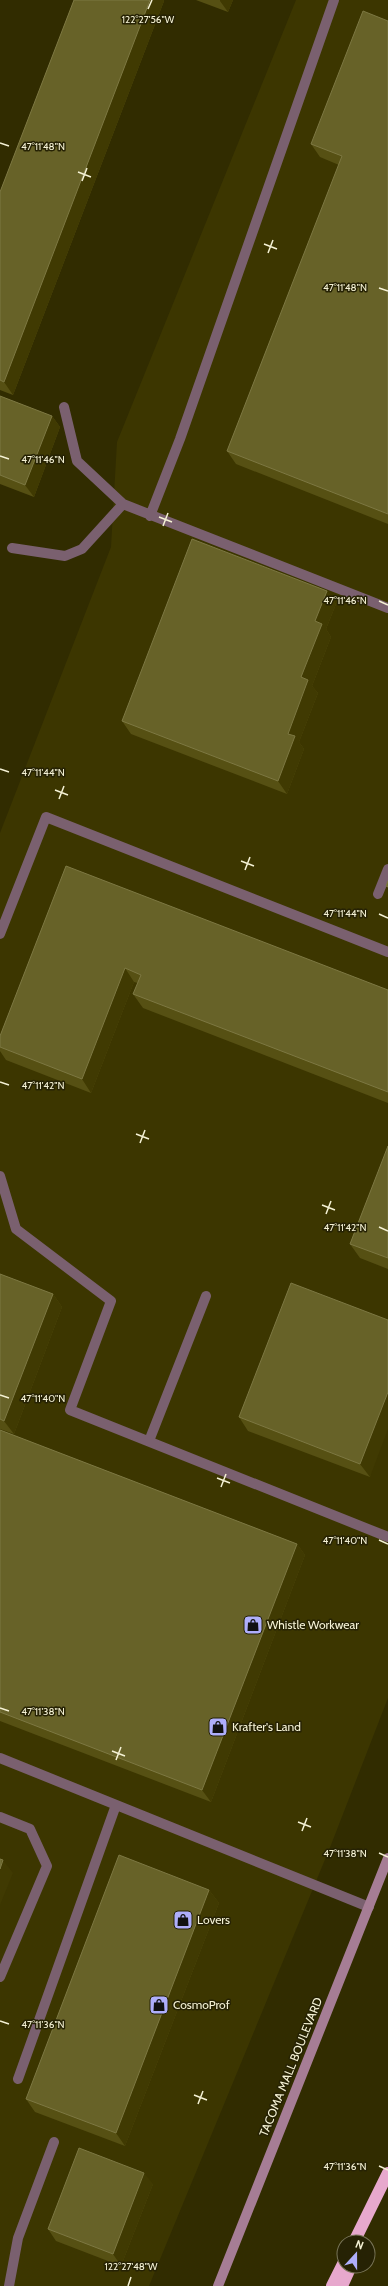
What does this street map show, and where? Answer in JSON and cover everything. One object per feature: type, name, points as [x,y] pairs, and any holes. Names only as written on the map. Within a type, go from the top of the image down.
[{"type":"highway","points":[[358,2234],[388,2174]]},
{"type":"highway","points":[[363,2234],[388,2174]]},
{"type":"highway","points":[[332,2286],[338,2274]]},
{"type":"highway","points":[[342,2286],[347,2274]]},
{"type":"main road","name":"TACOMA MALL BOULEVARD","points":[[218,2286],[388,1858]]},
{"type":"lane","points":[[150,516],[183,431],[334,0]]},
{"type":"lane","points":[[64,407],[77,461],[123,504],[150,516],[388,608]]},
{"type":"lane","points":[[12,548],[65,556],[82,549],[123,504]]},
{"type":"lane","points":[[0,934],[46,817],[388,952]]},
{"type":"lane","points":[[378,894],[388,869]]},
{"type":"lane","points":[[0,1176],[16,1229],[111,1301],[70,1410],[388,1537]]},
{"type":"lane","points":[[148,1441],[206,1296]]},
{"type":"lane","points":[[0,1758],[368,1907]]},
{"type":"lane","points":[[18,2079],[116,1805]]},
{"type":"lane","points":[[0,1817],[30,1829],[47,1866],[0,1976]]},
{"type":"lane","points":[[9,2286],[18,2238],[54,2142]]},
{"type":"shaded area","points":[[296,0],[388,0],[388,1698],[331,1845],[149,2286],[0,2286],[0,833],[111,547],[117,442]]},
{"type":"building","points":[[74,0],[150,0],[4,382],[0,380],[0,192]]},
{"type":"building","points":[[363,11],[388,21],[388,514],[227,451],[342,156],[311,144]]},
{"type":"building","points":[[0,396],[52,416],[25,485],[0,475]]},
{"type":"building","points":[[192,539],[327,591],[315,621],[322,624],[301,677],[308,680],[288,734],[295,736],[278,781],[122,721]]},
{"type":"building","points":[[66,866],[388,990],[388,1092],[133,994],[141,975],[125,968],[82,1079],[0,1047],[0,1036]]},
{"type":"building","points":[[388,1146],[388,1258],[350,1244]]},
{"type":"building","points":[[0,1274],[53,1294],[4,1421],[0,1419]]},
{"type":"building","points":[[291,1283],[388,1320],[388,1392],[360,1464],[239,1417]]},
{"type":"building","points":[[0,1430],[297,1544],[202,1790],[0,1712]]},
{"type":"building","points":[[119,1855],[209,1890],[116,2133],[26,2099]]},
{"type":"building","points":[[0,1859],[3,1860],[0,1869]]},
{"type":"building","points":[[79,2148],[144,2173],[113,2254],[48,2229]]},
{"type":"place","name":"Whistle Workwear","points":[[253,1625]]},
{"type":"place","name":"Krafter's Land","points":[[218,1727]]},
{"type":"place","name":"Lovers","points":[[183,1920]]},
{"type":"place","name":"CosmoProf","points":[[159,2005]]}]
